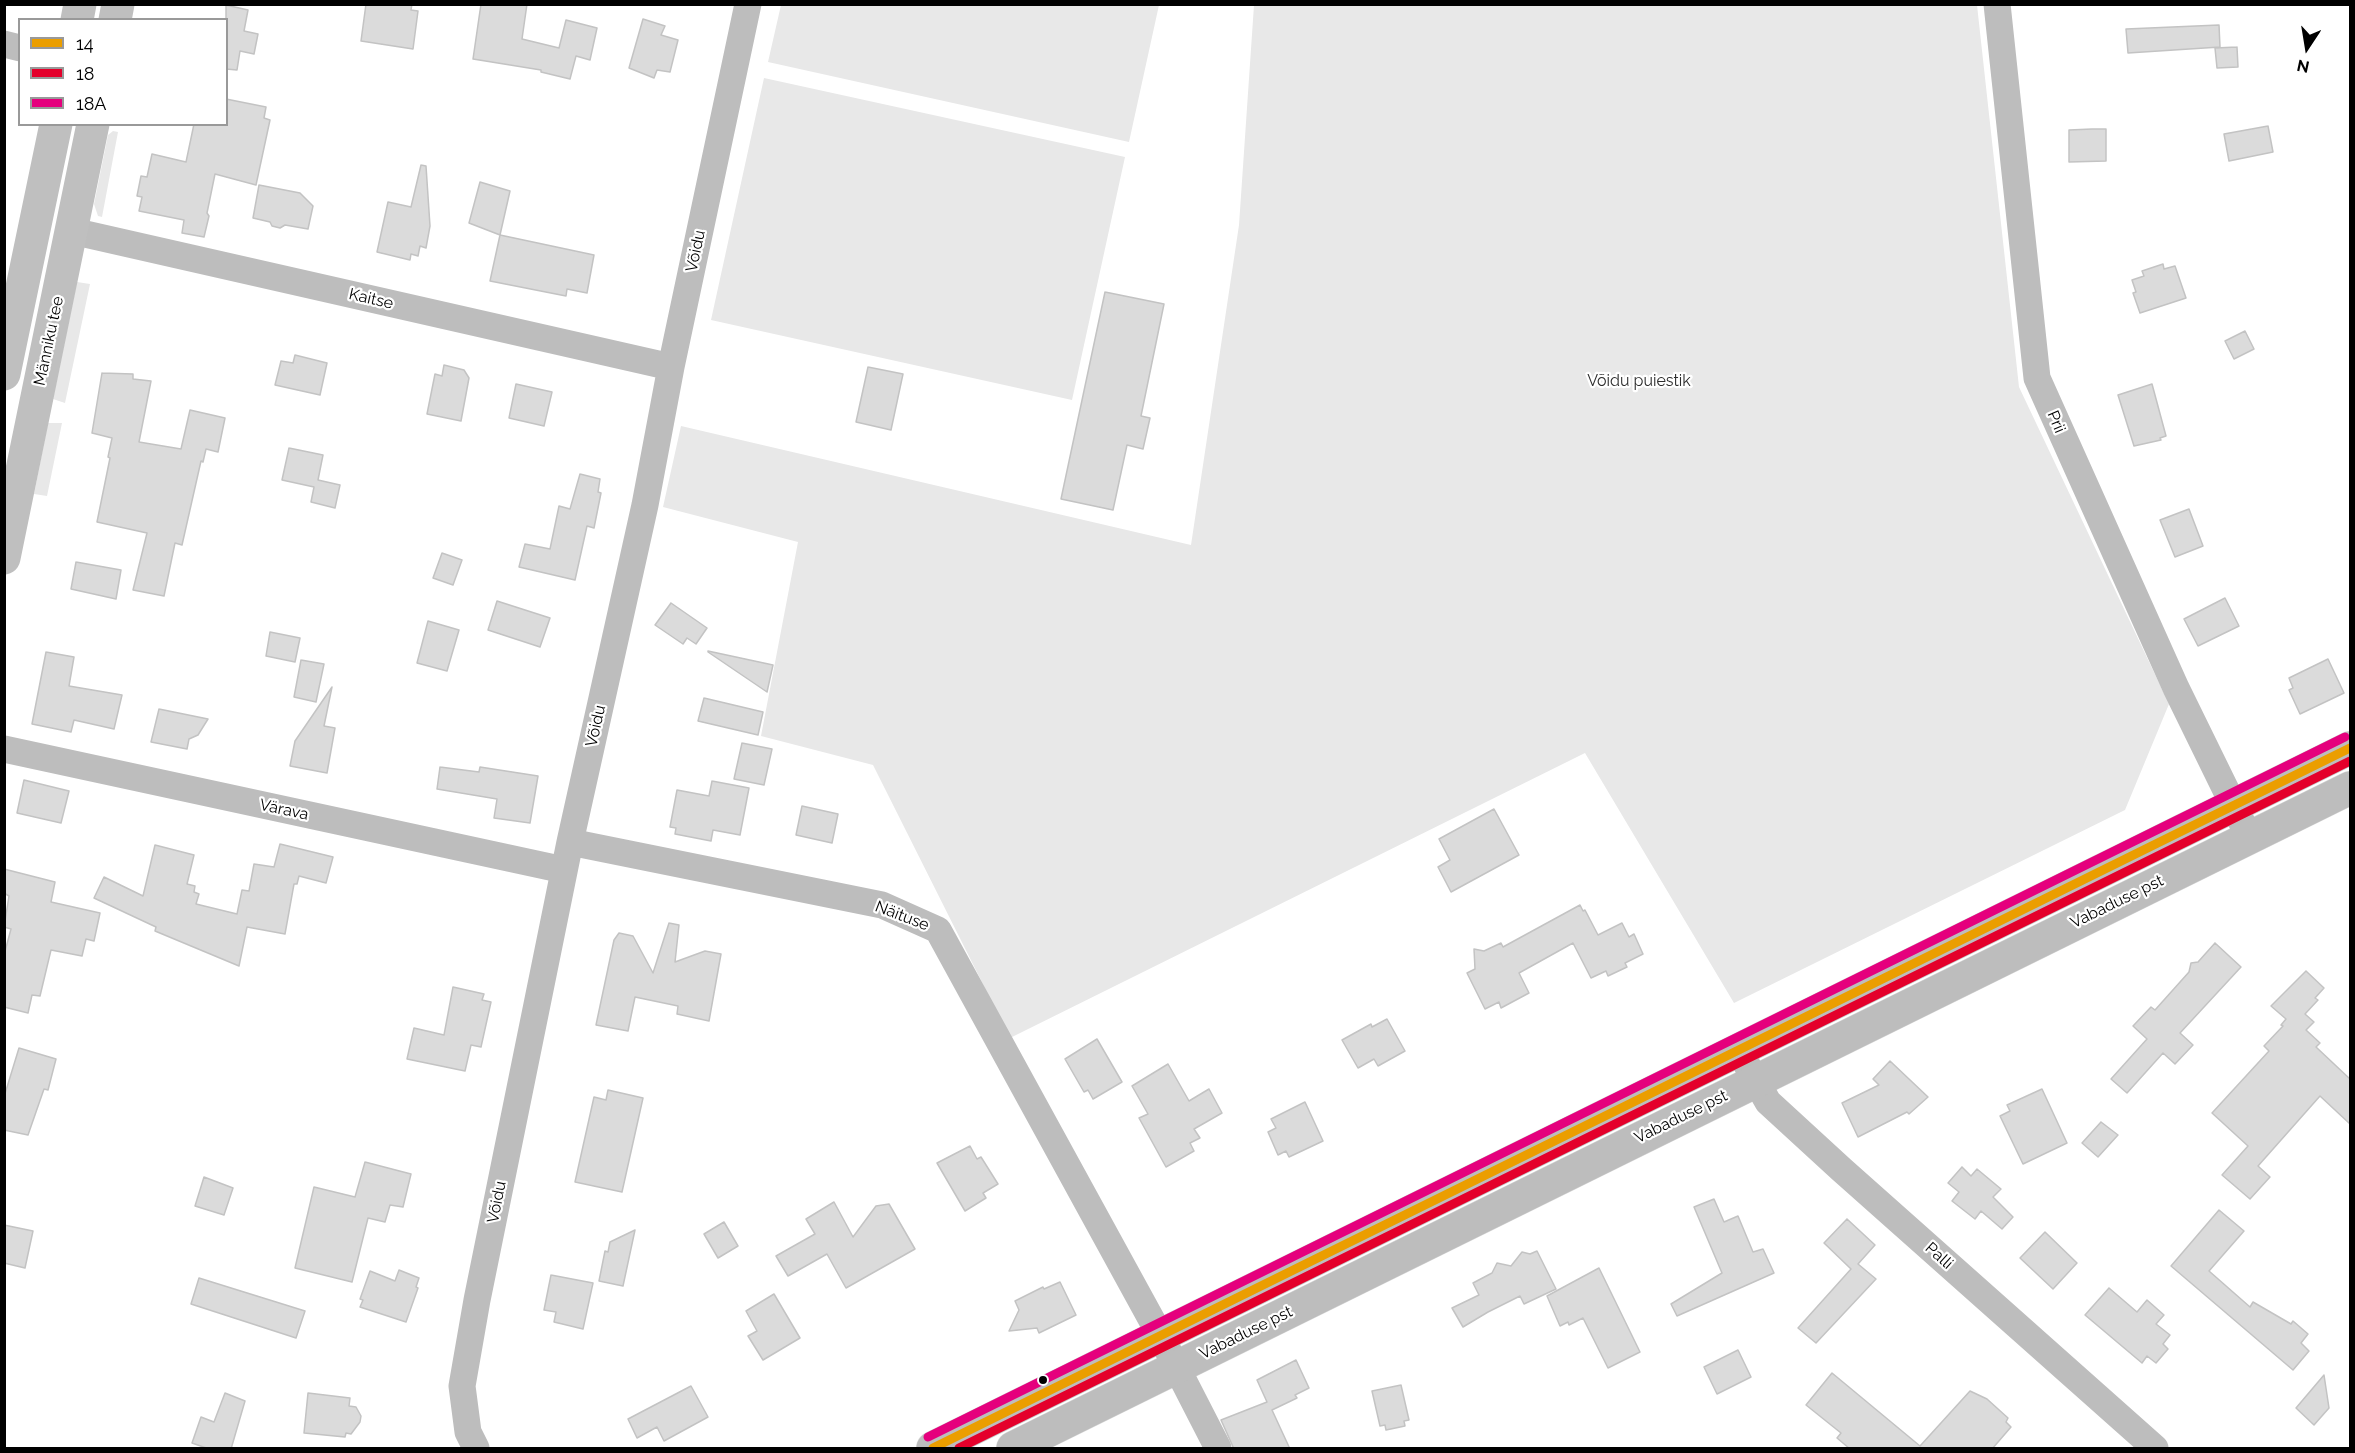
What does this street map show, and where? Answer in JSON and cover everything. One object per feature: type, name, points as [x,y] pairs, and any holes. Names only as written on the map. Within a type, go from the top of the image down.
[{"type":"highway","name":"Vabaduse pst","points":[[933,1449],[1160,1335],[2350,751]]},
{"type":"highway","name":"Vabaduse pst","points":[[1013,1449],[2350,788]]},
{"type":"street","name":"Võidu","points":[[476,1449],[468,1432],[462,1386],[564,870],[645,505],[671,366],[748,4]]},
{"type":"street","name":"Prii","points":[[1997,4],[2037,378],[2176,688],[2249,837]]},
{"type":"street","points":[[4,374],[8,335],[56,126]]},
{"type":"street","name":"Männiku tee","points":[[4,558],[93,126]]},
{"type":"street","name":"Kaitse","points":[[72,231],[671,366]]},
{"type":"street","name":"Värava","points":[[4,749],[564,870]]},
{"type":"street","name":"Näituse","points":[[570,842],[882,905],[938,930],[1178,1367],[1218,1449]]},
{"type":"street","name":"Palli","points":[[1739,1051],[1768,1102],[2139,1444]]},
{"type":"green space","points":[[781,4],[1159,5],[1129,142],[768,62]]},
{"type":"green space","name":"Võidu puiestik","points":[[1254,5],[1977,5],[2019,387],[2169,704],[2125,810],[1734,1003],[1585,753],[1010,1038],[873,765],[761,736],[798,542],[663,507],[681,426],[1191,545],[1239,225]]},
{"type":"green space","points":[[764,78],[1125,157],[1072,400],[711,320]]},
{"type":"green space","points":[[113,131],[118,132],[102,217],[98,216],[94,204],[108,135]]},
{"type":"green space","points":[[77,282],[90,284],[65,403],[53,399]]},
{"type":"green space","points":[[48,423],[62,423],[47,496],[34,494]]},
{"type":"building","points":[[366,4],[412,4],[411,10],[418,11],[413,49],[361,41]]},
{"type":"building","points":[[481,4],[527,4],[522,39],[559,48],[566,20],[597,28],[590,60],[576,56],[570,79],[541,72],[541,70],[473,59]]},
{"type":"building","points":[[226,5],[248,10],[244,31],[258,34],[254,54],[240,51],[237,70],[228,69],[228,18],[226,18]]},
{"type":"building","points":[[643,19],[665,26],[661,35],[678,40],[670,72],[657,70],[654,78],[629,68]]},
{"type":"building","points":[[2219,25],[2220,47],[2128,53],[2126,29]]},
{"type":"building","points":[[2237,47],[2238,67],[2217,68],[2215,48]]},
{"type":"building","points":[[228,99],[266,107],[264,118],[270,120],[256,185],[215,174],[204,237],[182,233],[184,220],[139,211],[142,197],[137,196],[141,176],[147,177],[152,154],[186,162],[194,126],[228,126]]},
{"type":"building","points":[[2268,126],[2273,152],[2229,161],[2224,134]]},
{"type":"building","points":[[2106,129],[2106,161],[2069,162],[2069,130]]},
{"type":"building","points":[[421,165],[426,166],[430,226],[426,248],[420,246],[418,256],[411,254],[410,260],[377,252],[388,202],[411,207]]},
{"type":"building","points":[[480,182],[510,191],[500,235],[469,223]]},
{"type":"building","points":[[259,185],[300,193],[313,206],[308,229],[285,225],[280,228],[272,226],[270,222],[253,218]]},
{"type":"building","points":[[500,235],[594,255],[587,293],[567,289],[566,296],[490,281]]},
{"type":"building","points":[[2163,264],[2164,269],[2175,266],[2186,298],[2140,313],[2133,293],[2136,292],[2132,280],[2144,276],[2142,271]]},
{"type":"building","points":[[1105,292],[1164,304],[1141,416],[1150,418],[1143,449],[1127,445],[1113,510],[1061,499]]},
{"type":"building","points":[[2245,331],[2254,349],[2234,359],[2225,341]]},
{"type":"building","points":[[295,355],[327,363],[320,395],[275,385],[281,361],[293,363]]},
{"type":"building","points":[[444,365],[464,370],[469,378],[461,421],[427,414],[435,374],[442,376]]},
{"type":"building","points":[[868,367],[903,374],[891,430],[856,422]]},
{"type":"building","points":[[102,373],[133,374],[133,379],[151,381],[139,442],[181,449],[190,410],[225,418],[218,452],[206,449],[203,462],[201,461],[182,545],[175,543],[164,596],[133,590],[147,533],[97,522],[112,438],[92,433]]},
{"type":"building","points":[[516,384],[552,392],[544,426],[509,418]]},
{"type":"building","points":[[2152,384],[2166,436],[2160,438],[2161,440],[2134,446],[2118,395]]},
{"type":"building","points":[[289,448],[323,455],[318,480],[340,485],[335,508],[311,502],[314,487],[282,480]]},
{"type":"building","points":[[580,474],[600,479],[598,492],[601,493],[594,528],[587,526],[575,580],[519,567],[525,544],[550,549],[559,506],[570,509]]},
{"type":"building","points":[[2189,509],[2203,546],[2175,557],[2160,520]]},
{"type":"building","points":[[442,553],[462,560],[453,585],[433,578]]},
{"type":"building","points":[[76,562],[121,570],[116,599],[71,589]]},
{"type":"building","points":[[2225,598],[2239,626],[2198,646],[2184,619]]},
{"type":"building","points":[[497,601],[550,618],[540,647],[488,630]]},
{"type":"building","points":[[671,603],[707,628],[696,644],[687,638],[683,644],[655,625]]},
{"type":"building","points":[[428,621],[459,630],[447,671],[417,663]]},
{"type":"building","points":[[270,632],[300,638],[295,662],[266,656]]},
{"type":"building","points":[[46,652],[74,657],[69,686],[122,695],[114,729],[74,720],[71,732],[32,724]]},
{"type":"building","points":[[708,652],[773,665],[767,692]]},
{"type":"building","points":[[2328,659],[2344,693],[2300,714],[2289,690],[2293,688],[2289,678]]},
{"type":"building","points":[[301,660],[324,664],[316,702],[294,697]]},
{"type":"building","points":[[332,687],[324,726],[335,728],[327,773],[290,766],[295,741]]},
{"type":"building","points":[[704,698],[763,712],[758,735],[698,721]]},
{"type":"building","points":[[159,709],[208,719],[198,735],[189,739],[187,749],[151,742]]},
{"type":"building","points":[[742,743],[772,749],[764,785],[734,779]]},
{"type":"building","points":[[440,767],[479,772],[480,767],[538,776],[530,823],[494,818],[497,799],[437,789]]},
{"type":"building","points":[[24,780],[69,791],[61,823],[17,813]]},
{"type":"building","points":[[712,781],[749,788],[740,835],[713,830],[711,841],[675,834],[676,828],[670,827],[677,790],[709,796]]},
{"type":"building","points":[[802,806],[838,814],[832,843],[796,835]]},
{"type":"building","points":[[1494,809],[1519,855],[1451,892],[1438,867],[1450,860],[1439,839]]},
{"type":"building","points":[[280,844],[333,857],[326,883],[299,876],[297,884],[294,884],[285,934],[247,927],[239,966],[155,931],[156,927],[94,898],[104,877],[143,896],[155,845],[194,855],[187,884],[195,886],[194,892],[199,894],[196,904],[237,914],[242,890],[249,891],[254,864],[274,867]]},
{"type":"building","points":[[4,869],[55,882],[51,902],[100,913],[94,941],[86,939],[82,956],[51,950],[40,996],[32,995],[28,1013],[4,1007],[4,955],[11,929],[4,927],[9,896],[4,893]]},
{"type":"building","points":[[1580,905],[1598,935],[1622,923],[1629,937],[1634,934],[1643,954],[1625,963],[1627,967],[1608,976],[1606,971],[1591,978],[1573,943],[1519,973],[1529,993],[1501,1008],[1499,1002],[1485,1009],[1467,973],[1475,969],[1474,949],[1484,951],[1501,943],[1503,947]]},
{"type":"building","points":[[669,923],[679,925],[675,962],[705,951],[721,954],[709,1021],[677,1014],[678,1006],[635,997],[628,1031],[596,1025],[614,940],[619,933],[633,936],[653,973]]},
{"type":"building","points":[[2215,943],[2241,967],[2180,1033],[2193,1045],[2175,1064],[2163,1053],[2127,1093],[2111,1079],[2147,1039],[2133,1026],[2151,1007],[2155,1010],[2189,972],[2191,963],[2198,962]]},
{"type":"building","points":[[2306,971],[2324,988],[2315,998],[2318,1000],[2305,1014],[2314,1022],[2306,1030],[2320,1043],[2316,1047],[2350,1079],[2350,1124],[2320,1096],[2258,1166],[2270,1177],[2250,1199],[2222,1175],[2248,1146],[2212,1113],[2269,1051],[2264,1046],[2283,1026],[2281,1025],[2286,1019],[2271,1006]]},
{"type":"building","points":[[453,987],[484,994],[482,1000],[491,1002],[481,1047],[471,1045],[465,1071],[407,1059],[414,1028],[444,1035]]},
{"type":"building","points":[[1387,1019],[1405,1051],[1378,1066],[1374,1059],[1358,1068],[1342,1040],[1371,1024],[1372,1027]]},
{"type":"building","points":[[1097,1039],[1122,1082],[1093,1099],[1088,1090],[1084,1092],[1065,1059]]},
{"type":"building","points":[[19,1048],[56,1059],[48,1090],[44,1089],[28,1135],[4,1130],[4,1097]]},
{"type":"building","points":[[1890,1061],[1928,1097],[1909,1114],[1907,1112],[1858,1137],[1842,1103],[1879,1085],[1873,1079]]},
{"type":"building","points":[[1168,1064],[1189,1101],[1209,1089],[1222,1113],[1194,1129],[1200,1138],[1190,1143],[1194,1151],[1166,1167],[1139,1118],[1148,1114],[1132,1086]]},
{"type":"building","points":[[2042,1089],[2067,1143],[2023,1164],[2000,1116],[2010,1111],[2007,1105]]},
{"type":"building","points":[[608,1090],[643,1098],[622,1192],[575,1182],[594,1097],[606,1100]]},
{"type":"building","points":[[1305,1102],[1323,1141],[1289,1157],[1286,1151],[1278,1155],[1268,1132],[1276,1128],[1271,1119]]},
{"type":"building","points":[[2101,1122],[2118,1135],[2098,1157],[2082,1143]]},
{"type":"building","points":[[970,1146],[977,1159],[981,1157],[998,1184],[983,1193],[986,1198],[965,1211],[937,1163]]},
{"type":"building","points":[[365,1162],[411,1174],[403,1207],[390,1205],[385,1222],[368,1218],[352,1282],[295,1268],[314,1187],[355,1197]]},
{"type":"building","points":[[1962,1167],[1971,1176],[1977,1169],[2001,1189],[1993,1197],[2013,1217],[2002,1229],[1981,1211],[1975,1219],[1952,1201],[1959,1192],[1948,1183]]},
{"type":"building","points":[[204,1177],[233,1188],[224,1215],[195,1206]]},
{"type":"building","points":[[1714,1199],[1724,1222],[1738,1216],[1753,1252],[1763,1249],[1774,1273],[1677,1316],[1671,1304],[1722,1273],[1694,1207]]},
{"type":"building","points":[[834,1202],[853,1237],[876,1206],[889,1204],[915,1249],[846,1288],[827,1254],[788,1276],[776,1256],[815,1234],[806,1219]]},
{"type":"building","points":[[2219,1210],[2244,1231],[2209,1271],[2250,1307],[2253,1302],[2291,1324],[2293,1321],[2308,1334],[2301,1343],[2309,1351],[2293,1370],[2171,1266]]},
{"type":"building","points":[[1847,1219],[1875,1245],[1858,1264],[1876,1279],[1816,1343],[1798,1328],[1851,1269],[1824,1243]]},
{"type":"building","points":[[724,1222],[738,1246],[718,1258],[704,1234]]},
{"type":"building","points":[[4,1225],[33,1231],[25,1268],[4,1263]]},
{"type":"building","points":[[635,1230],[623,1286],[599,1281],[605,1251],[608,1252],[610,1242]]},
{"type":"building","points":[[2045,1232],[2077,1263],[2053,1289],[2020,1258]]},
{"type":"building","points":[[1537,1251],[1556,1289],[1524,1304],[1520,1296],[1463,1327],[1452,1308],[1479,1295],[1473,1283],[1492,1273],[1497,1263],[1511,1266],[1522,1252],[1530,1254]]},
{"type":"building","points":[[1599,1268],[1640,1352],[1608,1368],[1583,1318],[1569,1325],[1568,1322],[1560,1326],[1547,1296]]},
{"type":"building","points":[[399,1270],[419,1278],[416,1287],[418,1288],[406,1322],[360,1307],[363,1300],[360,1299],[370,1271],[395,1281]]},
{"type":"building","points":[[551,1275],[593,1283],[583,1329],[554,1322],[556,1312],[544,1310]]},
{"type":"building","points":[[199,1278],[305,1311],[296,1338],[191,1304]]},
{"type":"building","points":[[1060,1282],[1076,1315],[1039,1333],[1037,1328],[1009,1331],[1019,1310],[1015,1301],[1043,1287],[1044,1289]]},
{"type":"building","points":[[2109,1288],[2137,1312],[2147,1300],[2164,1315],[2156,1324],[2170,1335],[2163,1344],[2168,1349],[2156,1363],[2147,1356],[2142,1363],[2085,1315]]},
{"type":"building","points":[[774,1294],[800,1338],[763,1360],[748,1336],[757,1331],[746,1311]]},
{"type":"building","points":[[1738,1350],[1751,1377],[1717,1394],[1704,1367]]},
{"type":"building","points":[[1296,1360],[1309,1388],[1295,1395],[1297,1398],[1272,1410],[1290,1449],[1234,1449],[1221,1420],[1267,1402],[1257,1380]]},
{"type":"building","points":[[1832,1373],[1920,1446],[1970,1391],[1987,1399],[2008,1418],[2006,1422],[2011,1427],[1992,1449],[1850,1449],[1837,1438],[1841,1433],[1806,1405]]},
{"type":"building","points":[[2324,1375],[2329,1408],[2314,1425],[2296,1408]]},
{"type":"building","points":[[1401,1385],[1409,1420],[1404,1421],[1405,1426],[1386,1430],[1385,1425],[1380,1426],[1372,1391]]},
{"type":"building","points":[[691,1386],[708,1417],[664,1441],[657,1427],[637,1438],[628,1419]]},
{"type":"building","points":[[225,1393],[245,1401],[231,1449],[209,1449],[192,1443],[201,1417],[214,1422]]},
{"type":"building","points":[[308,1393],[350,1398],[349,1406],[356,1407],[361,1416],[360,1422],[351,1434],[346,1433],[345,1437],[304,1433]]},
{"type":"transit line","name":"18A","points":[[928,1437],[2345,737]]},
{"type":"transit line","name":"14","points":[[933,1448],[2350,748]]},
{"type":"transit line","name":"18","points":[[959,1448],[2350,761]]}]
